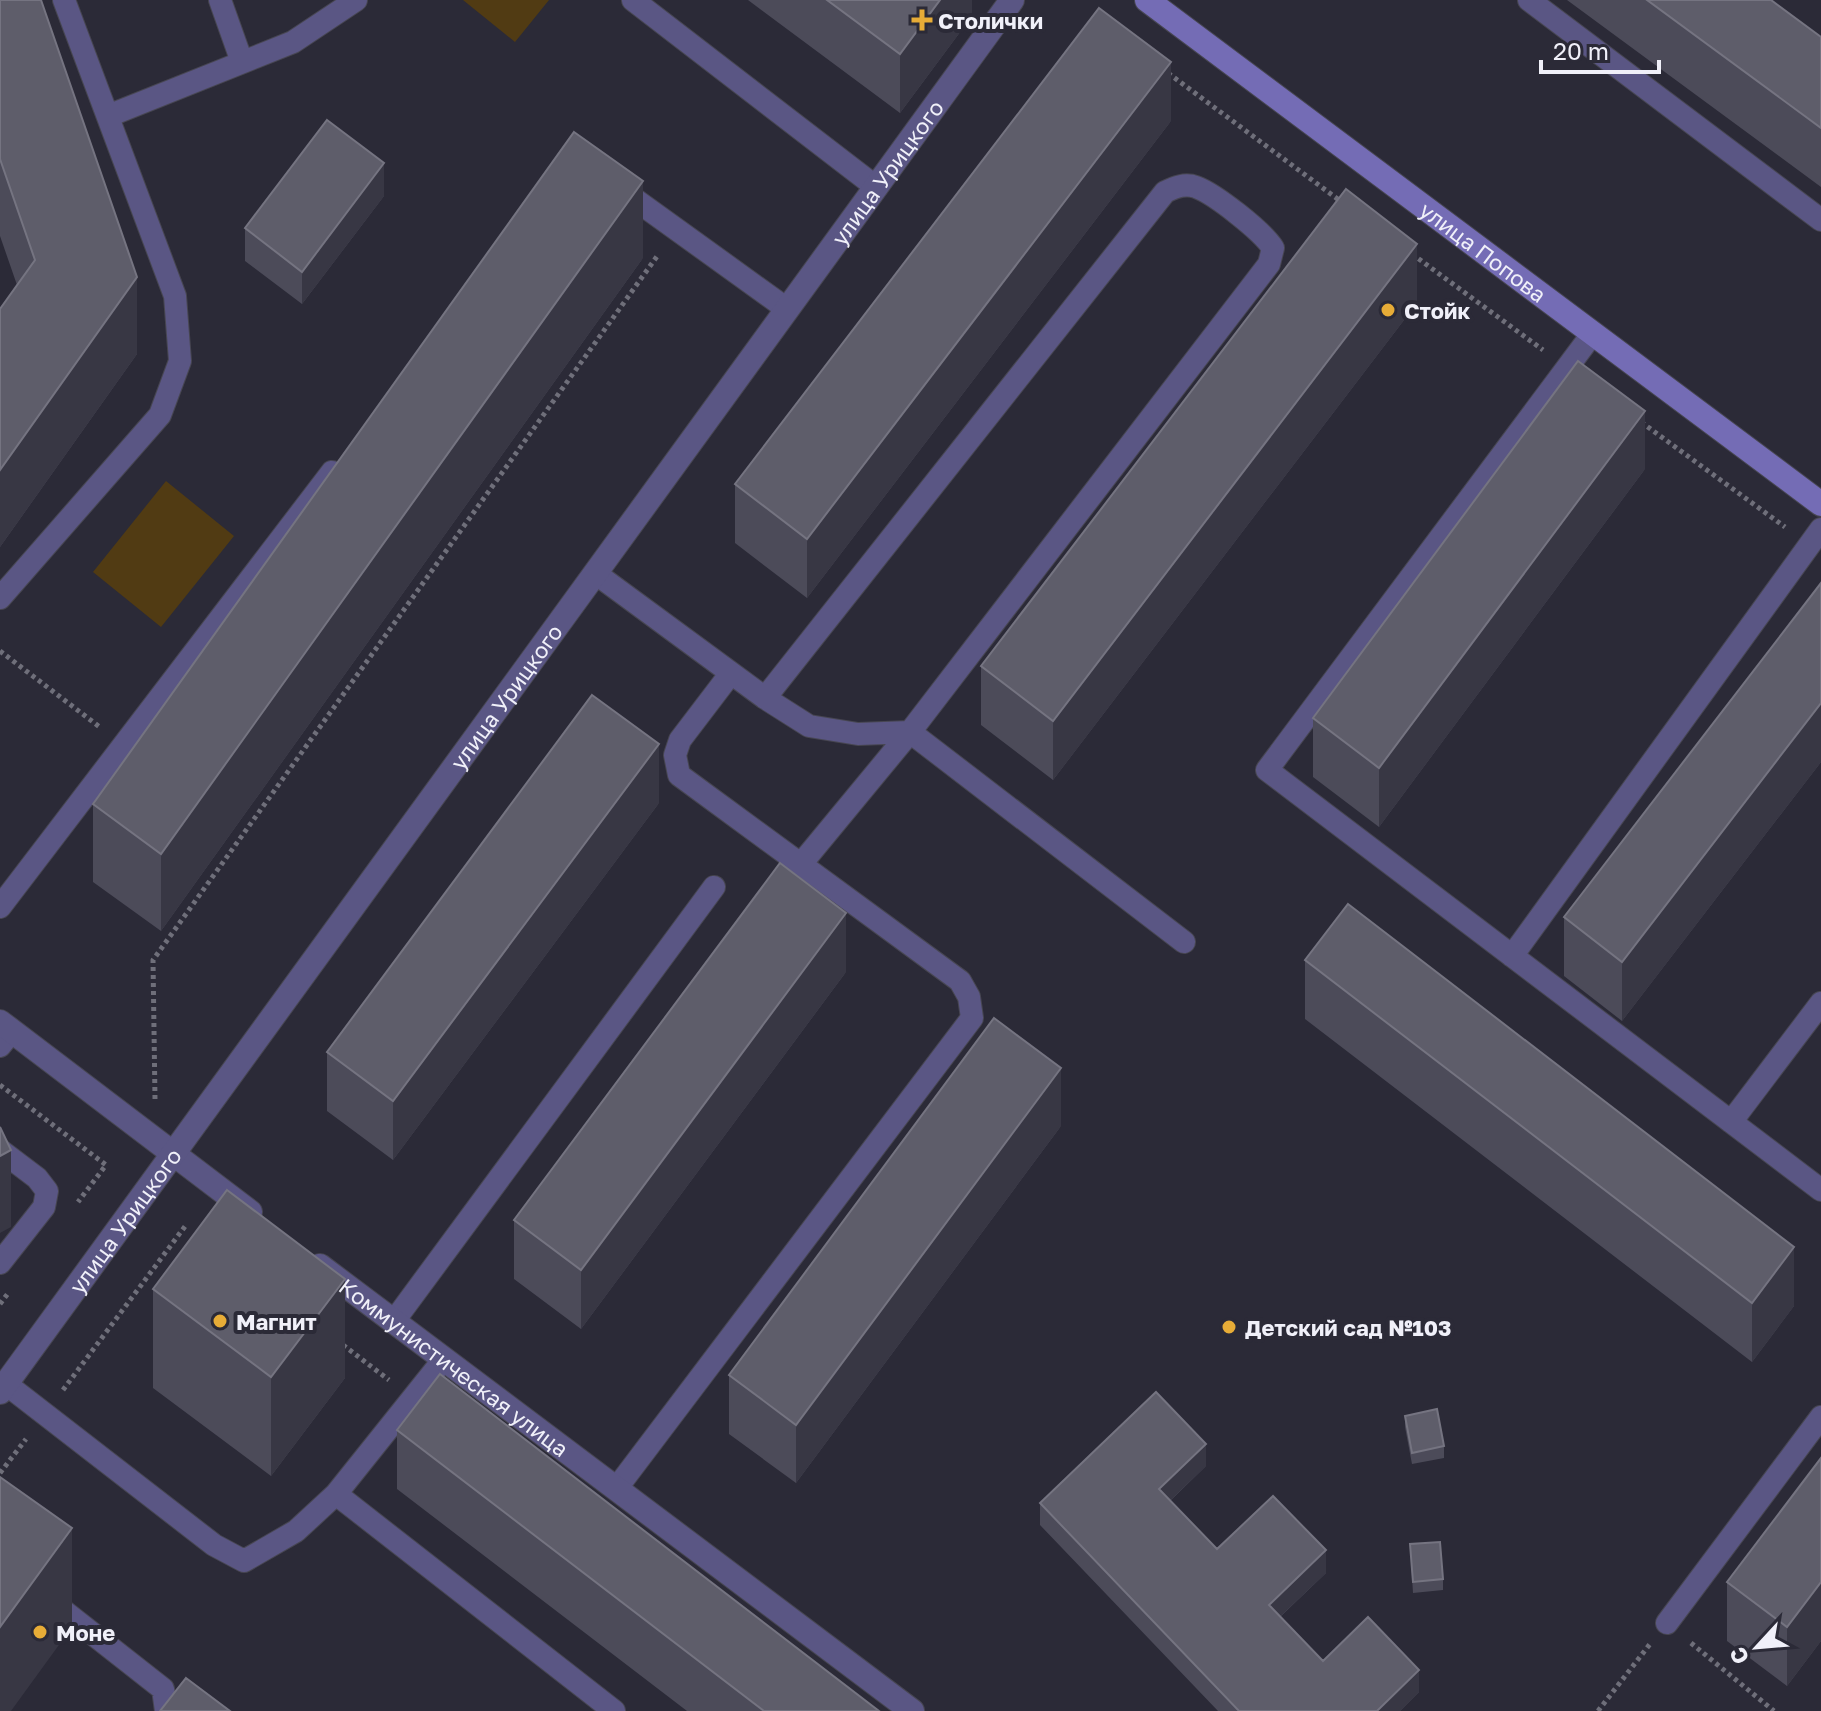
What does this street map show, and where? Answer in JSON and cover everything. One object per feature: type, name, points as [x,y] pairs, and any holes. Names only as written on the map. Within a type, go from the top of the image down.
[{"type":"main road","name":"улица Попова","points":[[1147,0],[1821,504]]},
{"type":"street","name":"улица Урицкого","points":[[3,1388],[1012,0]]},
{"type":"street","points":[[4,1033],[267,1225]]},
{"type":"street","name":"Коммунистическая улица","points":[[305,1254],[912,1711]]},
{"type":"lane","points":[[0,598],[160,415],[180,361],[175,296],[64,0]]},
{"type":"lane","points":[[220,0],[242,62]]},
{"type":"lane","points":[[108,116],[293,42],[356,0]]},
{"type":"lane","points":[[633,0],[876,187]]},
{"type":"lane","points":[[1529,0],[1821,220]]},
{"type":"lane","points":[[600,182],[614,185],[787,309]]},
{"type":"lane","points":[[765,698],[1165,192],[1178,185],[1196,187],[1263,233],[1273,248],[1269,264],[910,732],[801,864]]},
{"type":"lane","points":[[1593,333],[1267,770],[1821,1190]]},
{"type":"lane","points":[[0,907],[343,457]]},
{"type":"lane","points":[[1512,956],[1815,537]]},
{"type":"lane","points":[[595,573],[765,698],[809,726],[858,734],[910,732],[1184,942]]},
{"type":"lane","points":[[616,1489],[972,1018],[969,997],[960,981],[679,775],[675,755],[680,740],[731,673]]},
{"type":"lane","points":[[394,1321],[714,887]]},
{"type":"lane","points":[[1731,1122],[1821,1003]]},
{"type":"lane","points":[[0,1150],[37,1178],[47,1191],[44,1207],[0,1263]]},
{"type":"lane","points":[[3,1388],[46,1412],[214,1545],[244,1561],[296,1531],[336,1494],[410,1397],[444,1359]]},
{"type":"lane","points":[[1667,1623],[1821,1417]]},
{"type":"lane","points":[[336,1494],[614,1711]]},
{"type":"lane","points":[[0,1561],[163,1689],[166,1711]]},
{"type":"path","points":[[1158,66],[1349,208]]},
{"type":"path","points":[[155,1100],[153,960],[677,228]]},
{"type":"path","points":[[1401,245],[1567,368]]},
{"type":"path","points":[[1631,415],[1815,537]]},
{"type":"path","points":[[0,651],[123,746]]},
{"type":"path","points":[[0,1085],[106,1165]]},
{"type":"path","points":[[0,1473],[186,1225]]},
{"type":"path","points":[[337,1340],[410,1397]]},
{"type":"path","points":[[1598,1711],[1667,1623],[1774,1711]]},
{"type":"shaded area","points":[[463,0],[549,0],[515,42]]},
{"type":"shaded area","points":[[166,481],[234,536],[161,627],[93,572]]},
{"type":"building","points":[[0,0],[41,0],[137,277],[0,470],[0,309],[35,260],[0,159]]},
{"type":"building","points":[[827,0],[940,0],[900,54]]},
{"type":"building","points":[[1647,0],[1771,0],[1821,37],[1821,128]]},
{"type":"building","points":[[1099,8],[1171,62],[807,539],[735,484]]},
{"type":"building","points":[[327,120],[384,163],[302,272],[245,228]]},
{"type":"building","points":[[574,132],[643,181],[161,854],[93,804]]},
{"type":"building","points":[[1346,189],[1417,244],[1053,721],[981,666]]},
{"type":"building","points":[[1578,361],[1645,411],[1379,768],[1313,718]]},
{"type":"building","points":[[1821,583],[1821,703],[1622,962],[1564,917]]},
{"type":"building","points":[[592,695],[659,744],[393,1101],[327,1052]]},
{"type":"building","points":[[780,863],[846,913],[581,1270],[514,1220]]},
{"type":"building","points":[[1348,904],[1794,1247],[1752,1303],[1305,960]]},
{"type":"building","points":[[994,1018],[1061,1068],[796,1425],[729,1375]]},
{"type":"building","points":[[0,1127],[11,1150],[0,1156]]},
{"type":"building","points":[[227,1190],[345,1279],[271,1377],[153,1289]]},
{"type":"building","points":[[440,1374],[879,1711],[764,1711],[397,1430]]},
{"type":"building","points":[[1156,1392],[1206,1444],[1159,1489],[1217,1549],[1273,1496],[1326,1550],[1269,1605],[1323,1661],[1368,1617],[1419,1670],[1377,1711],[1239,1711],[1040,1503]]},
{"type":"building","points":[[1437,1409],[1444,1446],[1412,1453],[1405,1416]]},
{"type":"building","points":[[1821,1458],[1821,1582],[1787,1627],[1727,1582]]},
{"type":"building","points":[[0,1477],[72,1528],[0,1627]]},
{"type":"building","points":[[1440,1542],[1443,1579],[1413,1582],[1410,1544]]},
{"type":"building","points":[[186,1678],[230,1711],[160,1711]]},
{"type":"place","name":"Столички","points":[[922,20]]},
{"type":"place","name":"Стойк","points":[[1388,310]]},
{"type":"place","name":"Магнит","points":[[220,1321]]},
{"type":"place","name":"Детский сад №103","points":[[1229,1327]]},
{"type":"place","name":"Моне","points":[[40,1632]]}]
